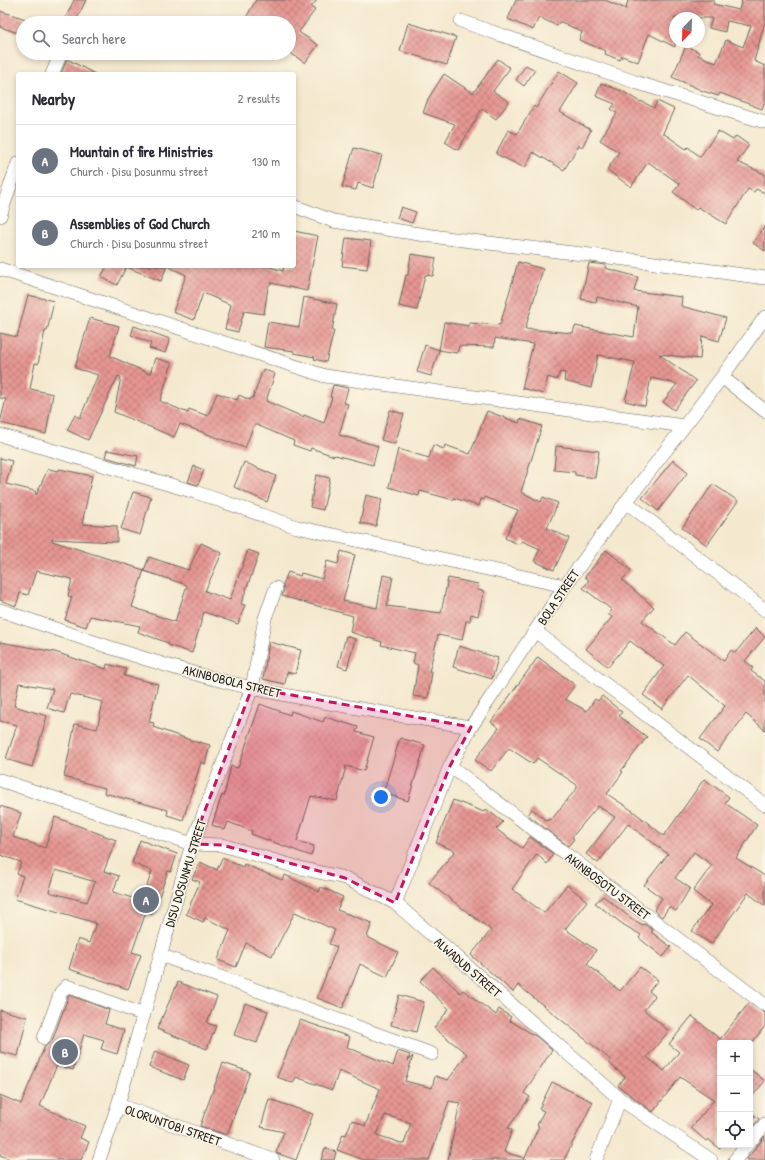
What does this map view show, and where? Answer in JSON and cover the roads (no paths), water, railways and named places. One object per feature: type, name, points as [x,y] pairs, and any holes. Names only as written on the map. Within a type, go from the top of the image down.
[{"type":"street","points":[[461,21],[635,82],[765,122]]},
{"type":"street","points":[[53,72],[58,60]]},
{"type":"street","points":[[0,216],[16,169]]},
{"type":"street","points":[[296,207],[333,221],[446,238],[625,258],[765,278]]},
{"type":"street","points":[[0,269],[325,376],[684,426]]},
{"type":"street","name":"BOLA STREET","points":[[395,903],[450,766],[470,727],[565,586],[626,502],[722,377],[765,316]]},
{"type":"street","points":[[722,377],[765,410]]},
{"type":"street","points":[[0,435],[195,492],[297,527],[565,586]]},
{"type":"street","points":[[626,502],[765,610]]},
{"type":"street","name":"DISU DOSUNMU STREET","points":[[99,1160],[118,1105],[192,844],[252,688],[265,618],[276,588]]},
{"type":"street","name":"AKINBOBOLA STREET","points":[[0,610],[171,666],[252,688],[378,712],[470,727]]},
{"type":"street","points":[[535,632],[765,805]]},
{"type":"street","name":"AKINBOSOTU STREET","points":[[450,766],[765,1005]]},
{"type":"street","name":"ALWADUD STREET","points":[[0,780],[192,844],[222,845],[344,878],[395,903],[620,1098],[711,1160]]},
{"type":"street","points":[[160,955],[432,1054]]},
{"type":"street","points":[[44,1038],[61,992],[67,986],[144,1015]]},
{"type":"street","points":[[596,1160],[620,1098]]},
{"type":"street","name":"OLORUNTOBI STREET","points":[[118,1105],[273,1160]]},
{"type":"street","points":[[753,1138],[765,1124]]},
{"type":"street","points":[[735,1160],[745,1148]]},
{"type":"place","name":"Mountain of fire Ministries","points":[[146,900]]},
{"type":"place","name":"Assemblies of God Church","points":[[65,1052]]}]
